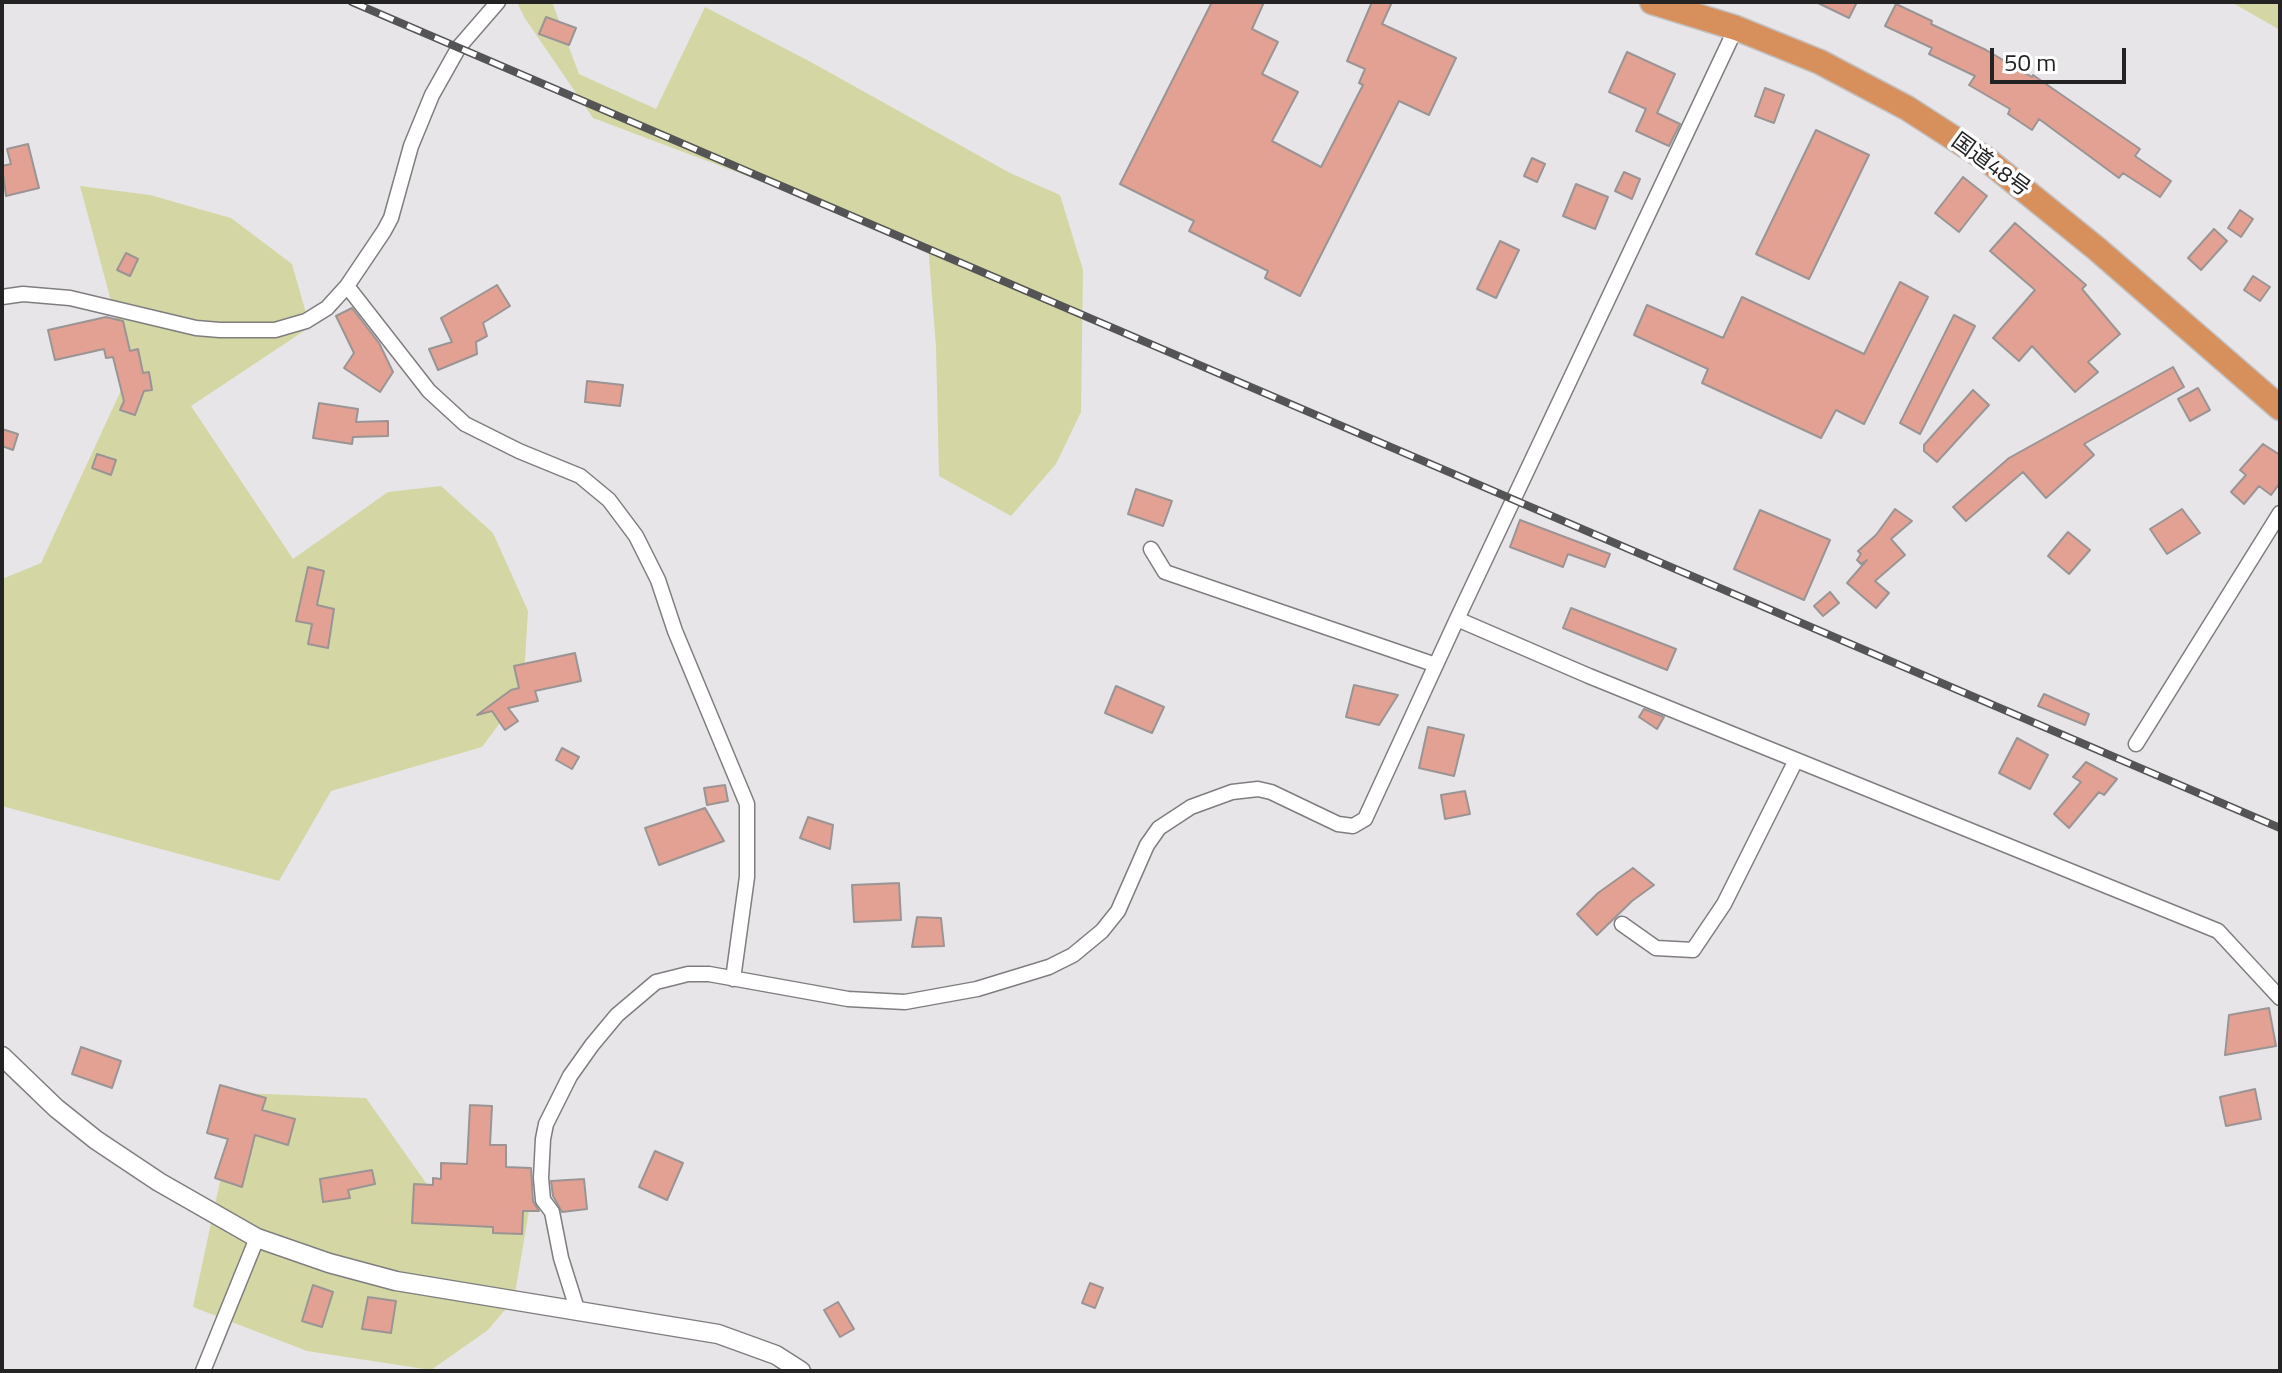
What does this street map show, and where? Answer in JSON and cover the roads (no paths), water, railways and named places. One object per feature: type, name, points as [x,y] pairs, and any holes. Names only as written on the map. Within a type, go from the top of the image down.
[{"type":"highway","name":"国道48号","points":[[1652,2],[1736,28],[1841,73],[1907,108],[1986,159],[2097,249],[2280,408]]},
{"type":"street","points":[[2,297],[33,294],[70,298],[196,328],[275,330],[306,321],[327,308],[347,286],[391,218],[411,146],[432,95],[459,47],[498,2]]},
{"type":"street","points":[[578,1312],[561,1258],[552,1212],[543,1200],[543,1139],[553,1106],[570,1076],[617,1015],[645,989],[668,977],[688,974],[848,999],[905,1002],[977,989],[1049,967],[1073,955],[1102,931],[1118,911],[1147,845],[1159,828],[1191,807],[1246,789],[1265,790],[1346,826],[1358,825],[1369,814],[1457,619],[1736,28]]},
{"type":"street","points":[[347,286],[429,391],[465,424],[580,476],[609,500],[636,536],[658,580],[675,631],[747,804],[747,877],[733,979]]},
{"type":"street","points":[[2136,744],[2280,513]]},
{"type":"street","points":[[1151,549],[1165,572],[1436,665]]},
{"type":"street","points":[[1457,619],[1575,671],[2218,931],[2280,998]]},
{"type":"street","points":[[1622,924],[1656,948],[1693,950],[1724,904],[1796,760]]},
{"type":"street","points":[[2,1056],[56,1108],[96,1140],[159,1182],[257,1238],[329,1263],[396,1281],[718,1334],[776,1355],[801,1371]]},
{"type":"street","points":[[203,1371],[257,1238]]},
{"type":"railway","points":[[352,2],[2280,828]]}]
